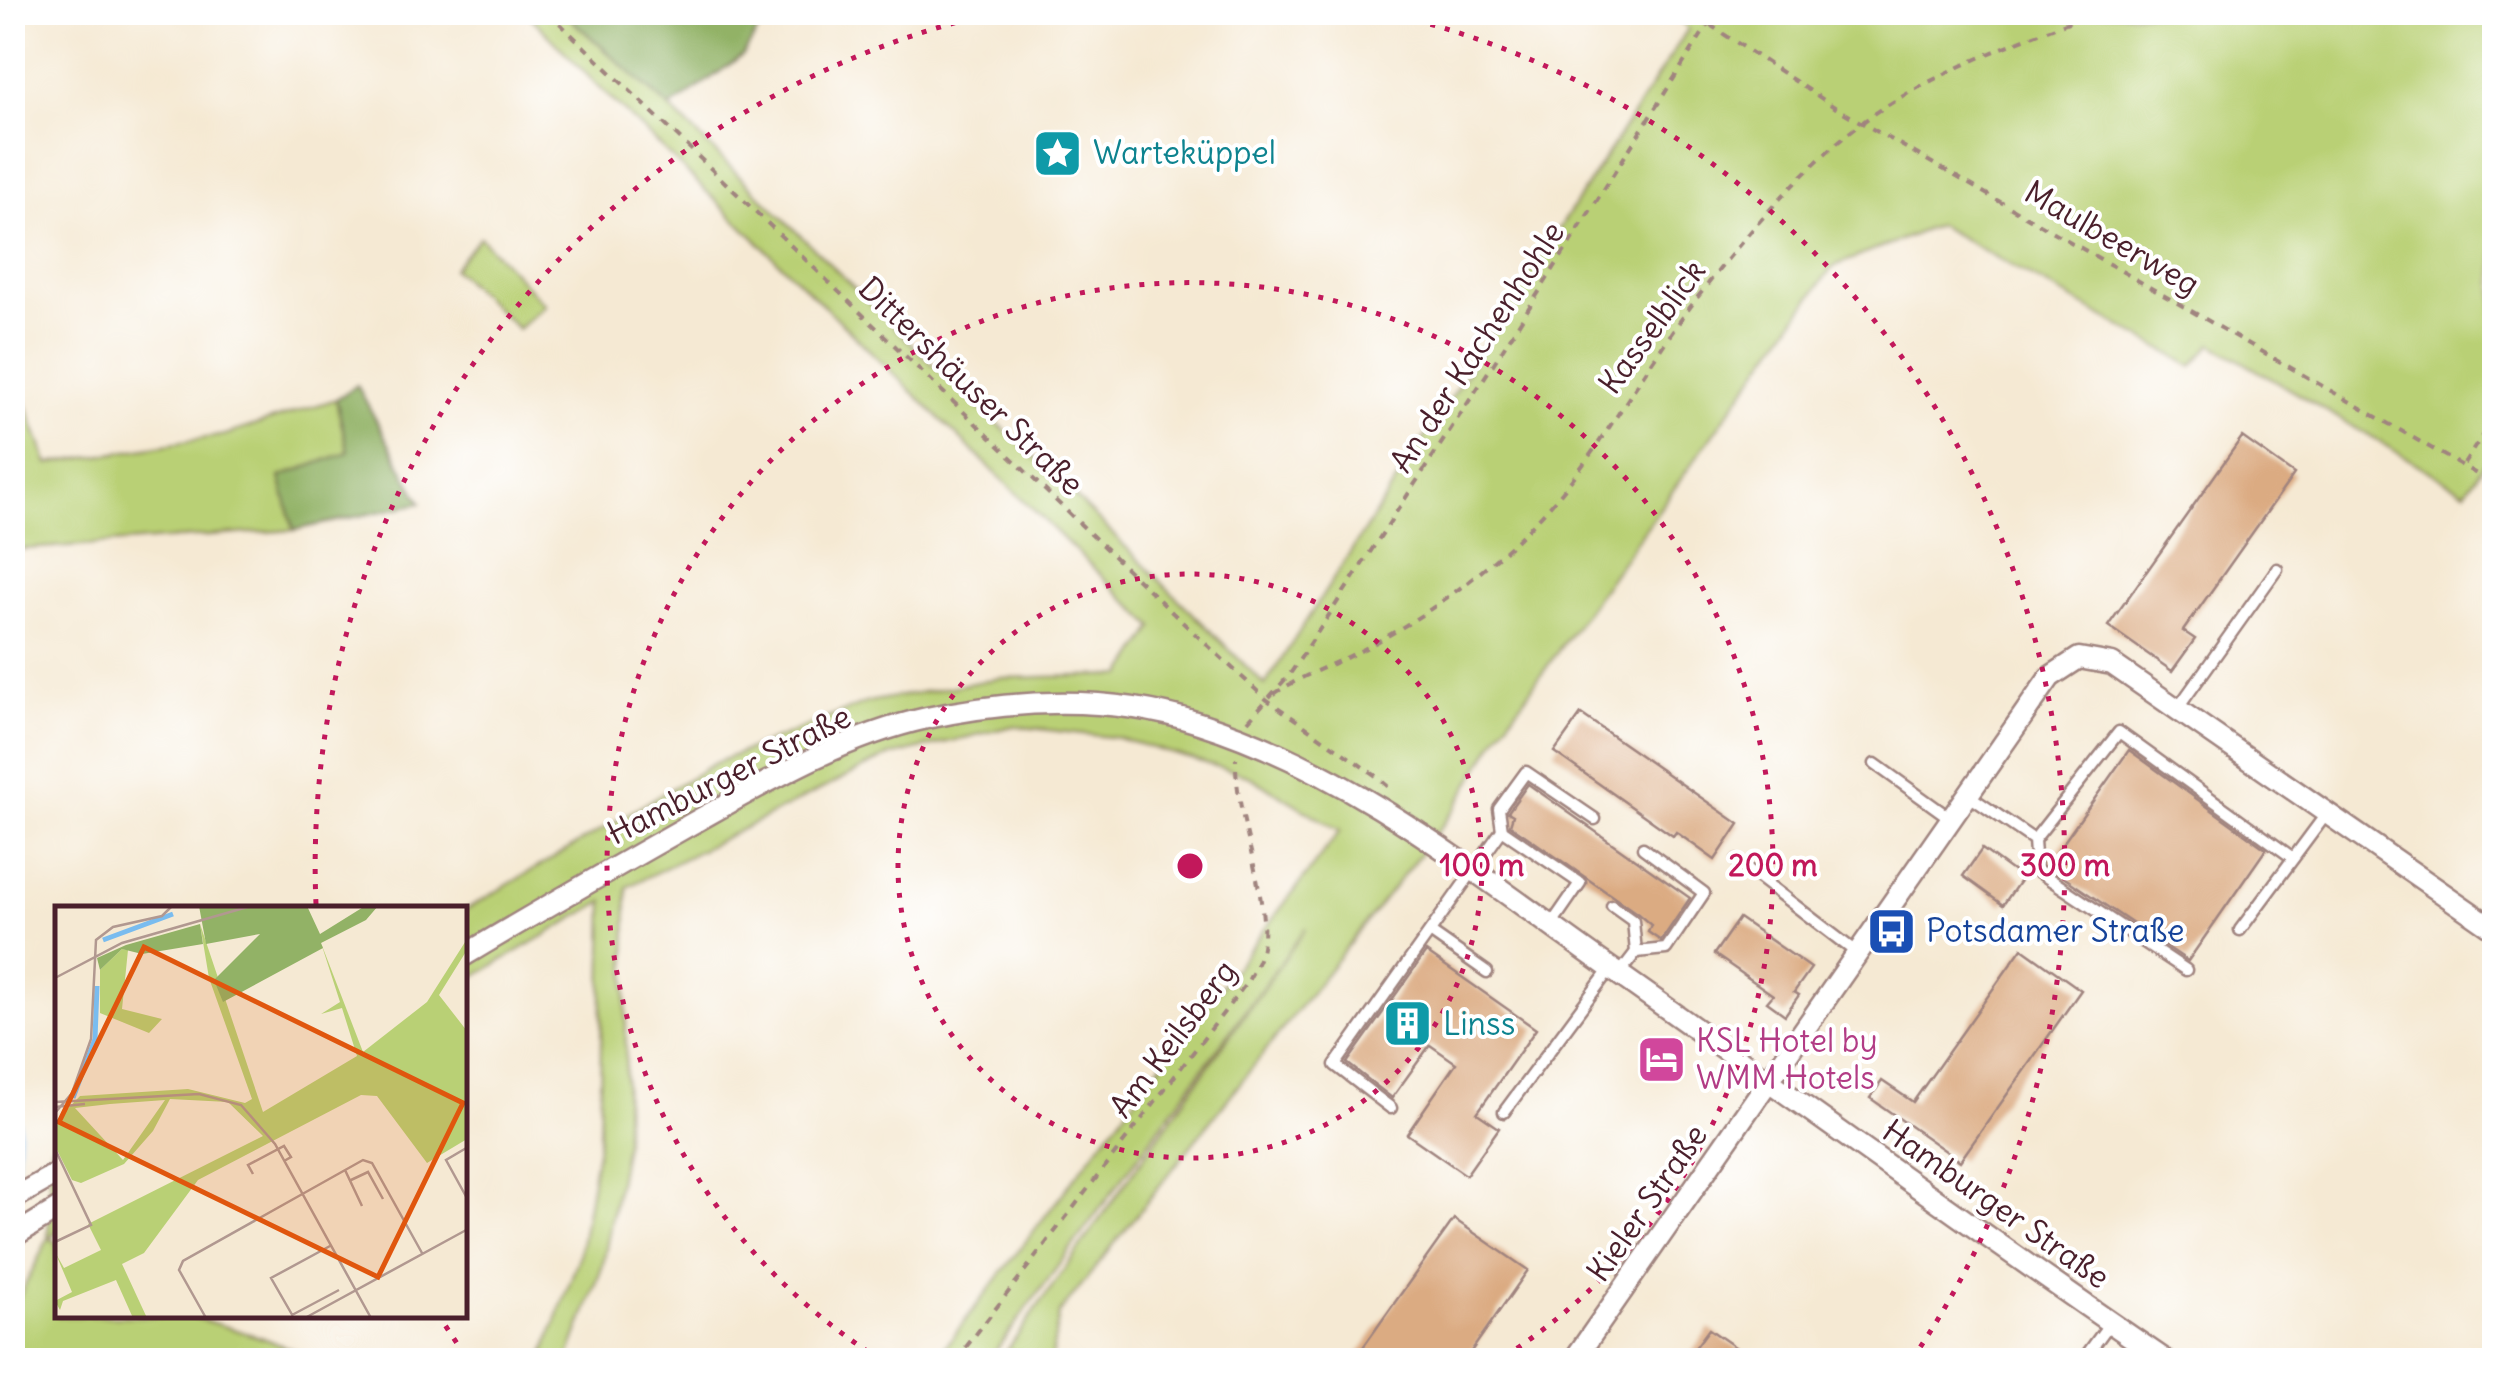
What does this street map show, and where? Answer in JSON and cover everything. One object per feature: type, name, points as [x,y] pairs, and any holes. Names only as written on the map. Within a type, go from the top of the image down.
[{"type":"street","points":[[1769,1080],[2050,677],[2078,658],[2112,664],[2494,929]]},
{"type":"street","name":"Hamburger Straße","points":[[468,953],[765,782],[880,730],[975,710],[1064,702],[1193,721],[1308,766],[1472,870],[2165,1360]]},
{"type":"street","name":"Kieler Straße","points":[[1574,1360],[1769,1080]]},
{"type":"street","points":[[12,1199],[52,1176]]},
{"type":"street","points":[[12,1236],[55,1211]]},
{"type":"lane","points":[[2178,708],[2276,569]]},
{"type":"lane","points":[[2186,970],[2036,870],[2034,840],[2119,732],[2294,858]]},
{"type":"lane","points":[[1876,764],[1951,819]]},
{"type":"lane","points":[[1550,926],[1580,883],[1502,830],[1498,809],[1526,772],[1595,818]]},
{"type":"lane","points":[[1968,795],[2034,840]]},
{"type":"lane","points":[[2240,930],[2327,812]]},
{"type":"lane","points":[[1391,1108],[1336,1065],[1502,830]]},
{"type":"lane","points":[[1504,1112],[1615,971],[1636,952],[1666,949],[1704,893],[1642,848]]},
{"type":"lane","points":[[1737,860],[1858,953]]},
{"type":"lane","points":[[1612,906],[1633,921],[1636,952]]},
{"type":"lane","points":[[1430,932],[1487,972]]},
{"type":"lane","points":[[2083,1360],[2110,1323]]},
{"type":"path","name":"Dittershäuser Straße","points":[[548,12],[1266,699],[1376,776]]},
{"type":"path","name":"Maulbeerweg","points":[[1700,12],[1710,25],[1863,123],[2494,484]]},
{"type":"path","name":"An der Kachenhohle","points":[[1266,699],[1306,650],[1716,12]]},
{"type":"path","name":"Kasselblick","points":[[1266,699],[1294,680],[1396,632],[1505,552],[1566,488],[1688,310],[1740,244],[1796,182],[1863,123],[1933,80],[2096,12]]},
{"type":"path","points":[[2464,464],[2494,417]]},
{"type":"path","points":[[1240,737],[1250,716],[1266,699]]},
{"type":"path","name":"Am Keilsberg","points":[[956,1360],[1248,980],[1260,957],[1260,903],[1235,761],[1240,737]]},
{"type":"green space","points":[[527,13],[564,13],[670,108],[927,359],[1044,466],[1265,685],[1688,29],[1674,13],[2494,13],[2494,449],[2465,492],[2212,344],[2192,366],[1938,225],[1832,267],[1499,734],[1455,809],[1059,1314],[1051,1360],[1000,1360],[1306,928],[989,1360],[935,1360],[1340,831],[1247,775],[1118,738],[1013,726],[886,757],[627,887],[625,1144],[603,1265],[568,1360],[542,1360],[579,1257],[599,1138],[604,901],[468,980],[468,908],[715,763],[868,702],[1000,678],[1123,675],[1154,627]]},
{"type":"green space","points":[[564,13],[770,13],[743,55],[670,108]]},
{"type":"green space","points":[[480,237],[545,305],[518,329],[453,269]]},
{"type":"green space","points":[[12,367],[48,464],[225,435],[336,399],[348,452],[281,477],[294,530],[13,550]]},
{"type":"green space","points":[[357,385],[421,503],[294,530],[280,477],[348,452],[336,399]]},
{"type":"green space","points":[[55,1145],[55,1234],[49,1238],[55,1241],[55,1318],[197,1318],[318,1360],[13,1360],[12,1311],[48,1239],[51,1147]]},
{"type":"building","points":[[2242,437],[2294,474],[2183,631],[2195,639],[2172,671],[2108,626]]},
{"type":"building","points":[[1581,714],[1739,824],[1715,860],[1676,832],[1673,836],[1554,752]]},
{"type":"building","points":[[2129,750],[2266,849],[2188,961],[2047,866]]},
{"type":"building","points":[[1528,784],[1690,898],[1661,941],[1648,932],[1651,925],[1638,914],[1510,825],[1513,815],[1508,812]]},
{"type":"building","points":[[1982,849],[2022,878],[2003,905],[1963,876]]},
{"type":"building","points":[[1739,918],[1811,968],[1794,992],[1799,995],[1785,1015],[1767,1002],[1773,995],[1714,954]]},
{"type":"building","points":[[2022,948],[2081,990],[1960,1161],[1870,1098],[1882,1081],[1913,1102]]},
{"type":"building","points":[[1426,952],[1536,1029],[1477,1113],[1499,1128],[1466,1175],[1407,1134],[1456,1063],[1430,1045],[1392,1098],[1347,1063]]},
{"type":"building","points":[[1454,1219],[1528,1270],[1465,1360],[1354,1360]]},
{"type":"building","points":[[1709,1329],[1754,1360],[1686,1360]]},
{"type":"waterway","points":[[12,1059],[18,1129],[12,1215]]},
{"type":"place","name":"Warteküppel","points":[[1058,153]]},
{"type":"place","name":"Potsdamer Straße","points":[[1891,931]]},
{"type":"place","name":"Linss","points":[[1408,1024]]},
{"type":"place","name":"KSL Hotel by WMM Hotels","points":[[1661,1059]]}]
